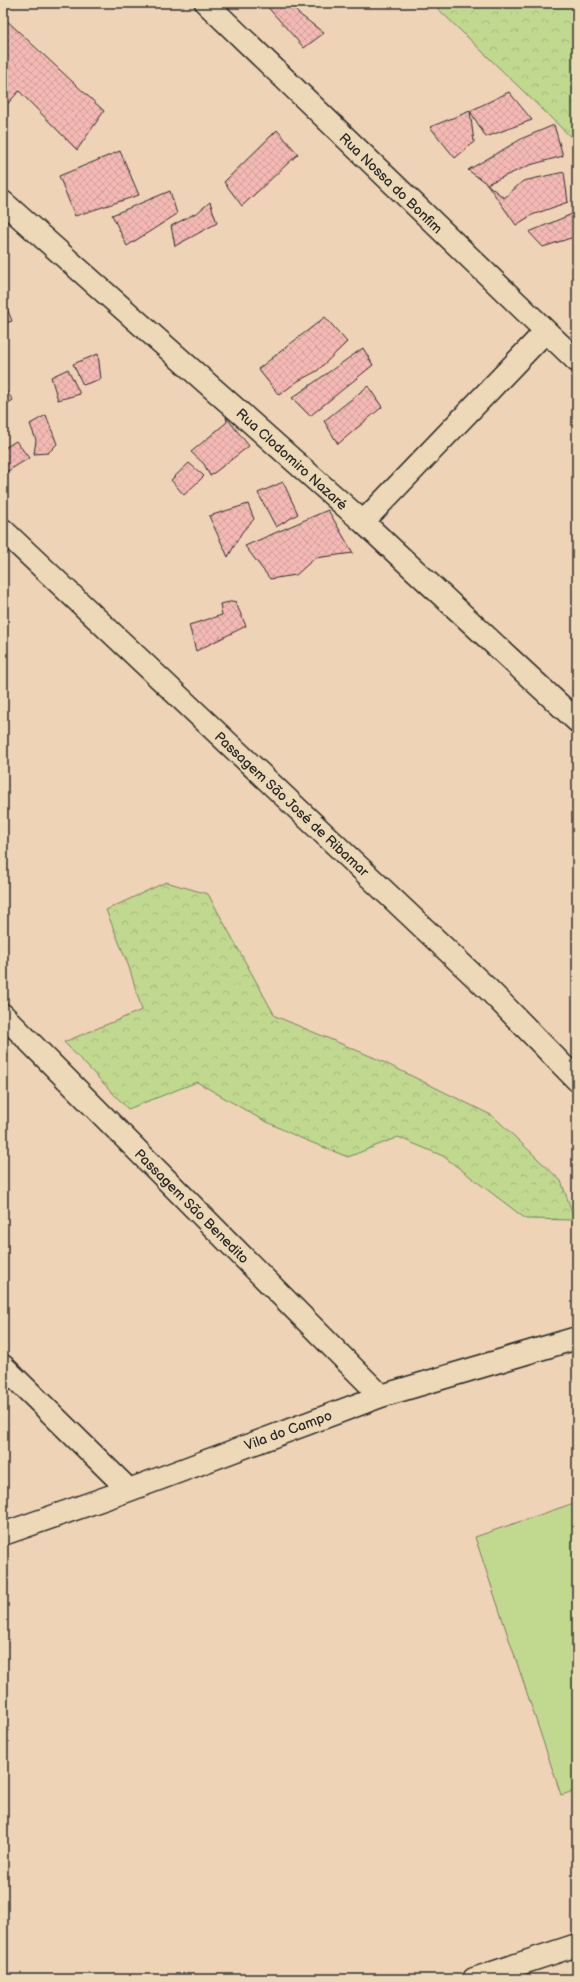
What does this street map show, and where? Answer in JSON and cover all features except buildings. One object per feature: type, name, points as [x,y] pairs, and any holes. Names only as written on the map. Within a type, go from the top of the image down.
[{"type":"street","name":"Rua Nossa do Bonfim","points":[[206,3],[545,332],[577,361]]},
{"type":"street","name":"Rua Clodomiro Nazaré","points":[[3,202],[363,522],[577,722]]},
{"type":"street","points":[[363,522],[545,332]]},
{"type":"street","name":"Passagem São José de Ribamar","points":[[3,530],[490,991],[577,1080]]},
{"type":"street","name":"Passagem São Benedito","points":[[3,1015],[381,1396]]},
{"type":"street","name":"Vila do Campo","points":[[3,1534],[129,1490],[381,1396],[577,1338]]},
{"type":"street","points":[[3,1366],[129,1490]]},
{"type":"street","points":[[474,1979],[577,1945]]},
{"type":"green space","points":[[432,3],[577,3],[577,143]]},
{"type":"green space","points":[[166,882],[208,894],[275,1016],[375,1058],[493,1116],[561,1181],[575,1220],[526,1219],[443,1156],[398,1137],[348,1157],[298,1137],[259,1118],[197,1082],[128,1109],[64,1042],[142,1010],[129,967],[106,910]]},
{"type":"green space","points":[[577,1502],[577,1790],[561,1795],[475,1537]]}]
